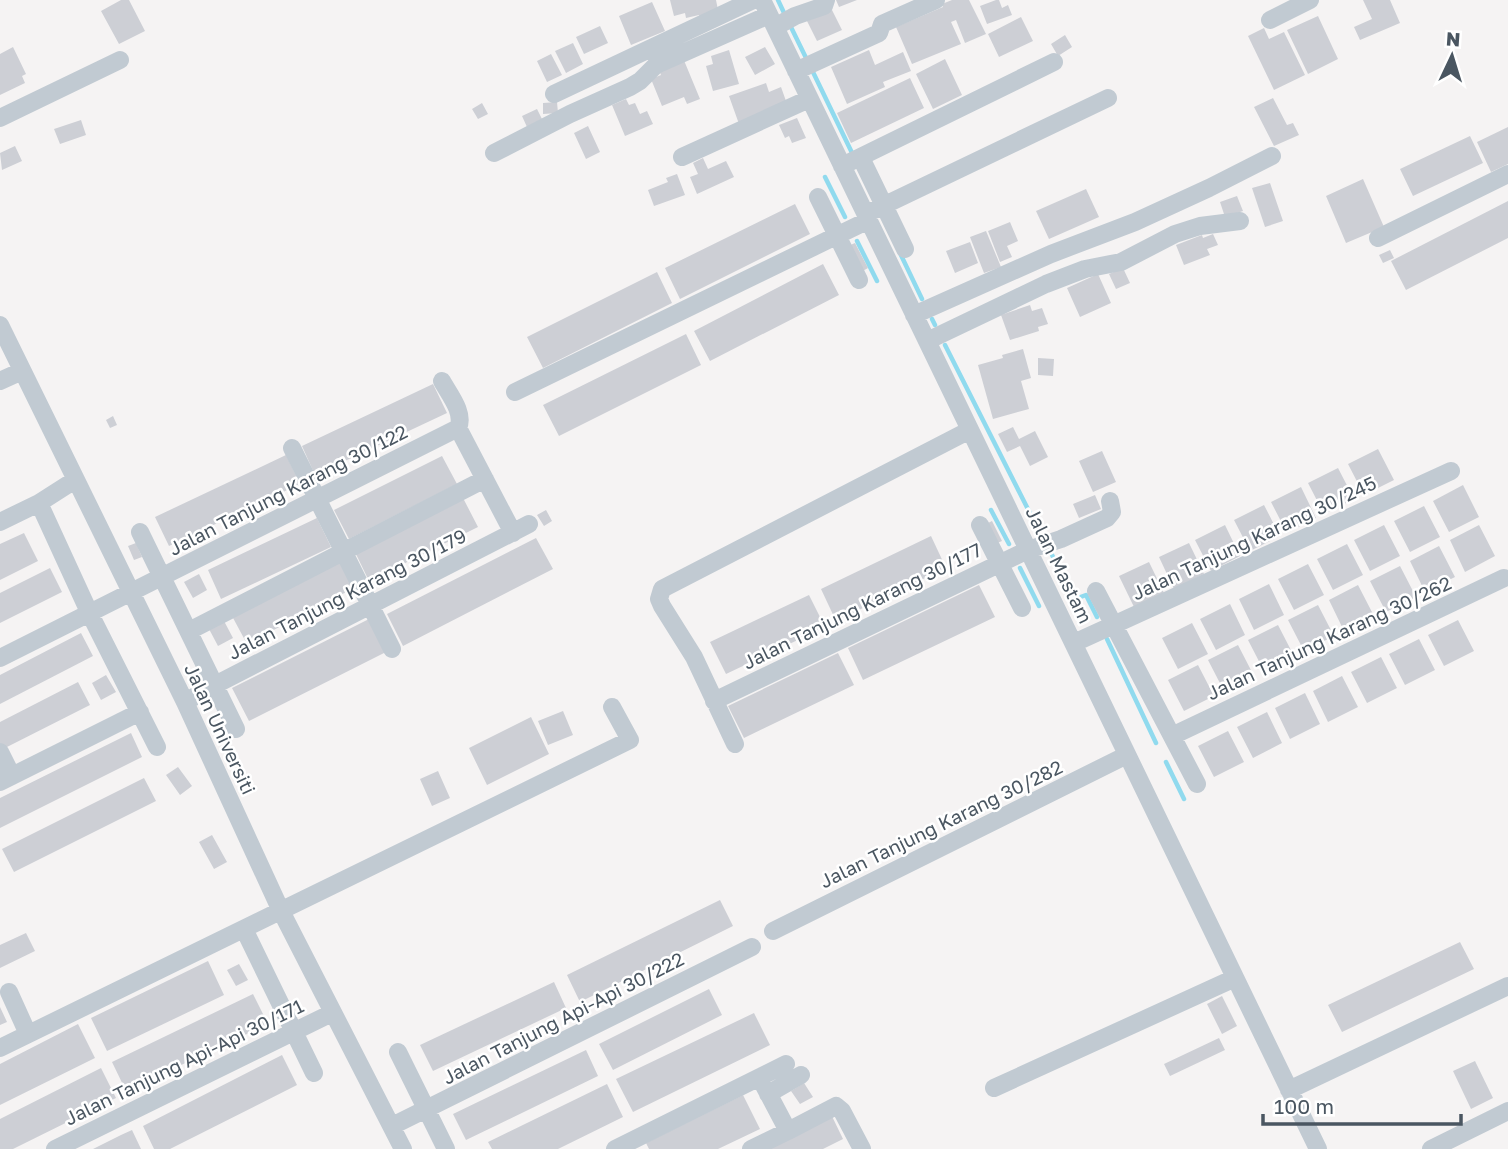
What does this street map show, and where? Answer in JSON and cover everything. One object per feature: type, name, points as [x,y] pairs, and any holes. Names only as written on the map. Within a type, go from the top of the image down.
[{"type":"street","points":[[554,94],[753,0]]},
{"type":"street","points":[[494,153],[629,87],[640,81],[656,65],[777,16],[824,6],[826,0]]},
{"type":"street","points":[[806,67],[879,33],[882,24],[936,0]]},
{"type":"street","points":[[1269,20],[1310,0]]},
{"type":"street","name":"Jalan Mastam","points":[[777,16],[806,67],[810,99],[854,162],[868,217],[968,431],[1074,643],[1318,1149]]},
{"type":"street","points":[[0,118],[120,60]]},
{"type":"street","points":[[905,249],[884,205],[854,162],[1054,62]]},
{"type":"street","points":[[515,392],[837,236],[884,205],[1108,98]]},
{"type":"street","points":[[681,157],[810,99]]},
{"type":"street","points":[[914,315],[1051,254],[1135,222],[1272,156]]},
{"type":"street","points":[[1378,238],[1508,174]]},
{"type":"street","points":[[818,197],[859,280]]},
{"type":"street","points":[[927,341],[1046,284],[1085,269],[1121,262],[1175,234],[1200,226],[1240,221]]},
{"type":"street","name":"Jalan Universiti","points":[[0,325],[185,702],[281,911],[403,1149]]},
{"type":"street","points":[[0,381],[22,371]]},
{"type":"street","points":[[189,631],[485,480],[460,425],[456,407],[442,381]]},
{"type":"street","name":"Jalan Tanjung Karang 30/122","points":[[0,658],[460,425]]},
{"type":"street","points":[[735,744],[694,657],[662,606],[659,599],[662,589],[968,431]]},
{"type":"street","points":[[292,448],[392,649]]},
{"type":"street","name":"Jalan Tanjung Karang 30/245","points":[[1074,643],[1451,471]]},
{"type":"street","points":[[0,522],[39,503],[75,480]]},
{"type":"street","name":"Jalan Tanjung Karang 30/179","points":[[185,702],[521,529],[485,480]]},
{"type":"street","name":"Jalan Tanjung Karang 30/177","points":[[714,701],[1028,550],[1061,539],[1110,516],[1110,501]]},
{"type":"street","points":[[39,503],[89,612],[157,747]]},
{"type":"street","points":[[980,525],[1022,608]]},
{"type":"street","points":[[139,532],[236,729]]},
{"type":"street","name":"Jalan Tanjung Karang 30/262","points":[[1172,736],[1504,578]]},
{"type":"street","points":[[1096,591],[1197,784]]},
{"type":"street","points":[[0,1048],[630,740],[612,707]]},
{"type":"street","points":[[0,752],[6,779],[140,712]]},
{"type":"street","name":"Jalan Tanjung Karang 30/282","points":[[773,931],[1128,755]]},
{"type":"street","points":[[244,929],[314,1073]]},
{"type":"street","name":"Jalan Tanjung Api-Api 30/222","points":[[393,1126],[751,947]]},
{"type":"street","points":[[994,1088],[1235,978]]},
{"type":"street","points":[[1289,1090],[1508,986]]},
{"type":"street","points":[[9,992],[28,1034]]},
{"type":"street","name":"Jalan Tanjung Api-Api 30/171","points":[[55,1149],[332,1013]]},
{"type":"street","points":[[398,1052],[446,1149]]},
{"type":"street","points":[[764,1086],[786,1064]]},
{"type":"street","points":[[615,1149],[641,1143],[764,1086],[801,1075]]},
{"type":"street","points":[[764,1086],[788,1131]]},
{"type":"street","points":[[751,1149],[836,1106],[842,1111],[862,1149]]},
{"type":"street","points":[[1431,1149],[1508,1111]]},
{"type":"building","points":[[121,0],[129,0],[145,31],[119,44],[101,11]]},
{"type":"building","points":[[670,0],[716,0],[718,10],[701,20],[699,15],[686,18],[685,13],[674,16]]},
{"type":"building","points":[[836,0],[857,0],[839,7]]},
{"type":"building","points":[[952,0],[969,0],[986,34],[965,43],[956,20],[951,22],[961,44],[912,64],[896,27],[943,7],[942,4]]},
{"type":"building","points":[[999,0],[1002,8],[1008,5],[1012,15],[987,24],[980,6]]},
{"type":"building","points":[[1363,0],[1390,0],[1400,23],[1360,40],[1354,27],[1372,19]]},
{"type":"building","points":[[652,2],[665,31],[631,45],[619,16]]},
{"type":"building","points":[[832,10],[842,30],[817,41],[807,21]]},
{"type":"building","points":[[1318,16],[1338,59],[1308,74],[1287,30]]},
{"type":"building","points":[[1021,17],[1033,41],[999,57],[988,34]]},
{"type":"building","points":[[600,26],[608,43],[584,54],[576,37]]},
{"type":"building","points":[[1264,28],[1269,39],[1284,32],[1305,75],[1274,90],[1248,36]]},
{"type":"building","points":[[1065,35],[1072,47],[1058,56],[1051,44]]},
{"type":"building","points":[[573,43],[583,64],[566,73],[555,51]]},
{"type":"building","points":[[13,47],[26,74],[22,76],[25,83],[0,95],[0,54]]},
{"type":"building","points":[[765,47],[775,64],[755,75],[745,57]]},
{"type":"building","points":[[729,50],[739,84],[713,91],[706,66],[713,64],[711,56]]},
{"type":"building","points":[[869,50],[875,65],[903,52],[911,71],[883,82],[885,87],[847,104],[831,67]]},
{"type":"building","points":[[551,54],[562,75],[547,82],[537,61]]},
{"type":"building","points":[[683,58],[700,99],[687,104],[684,97],[662,106],[651,79],[661,75],[658,68]]},
{"type":"building","points":[[945,59],[962,95],[933,109],[916,74]]},
{"type":"building","points":[[910,78],[924,108],[851,143],[837,113]]},
{"type":"building","points":[[766,83],[769,92],[781,87],[786,101],[739,124],[729,96]]},
{"type":"building","points":[[1273,98],[1287,125],[1293,123],[1299,135],[1274,146],[1254,107]]},
{"type":"building","points":[[626,99],[629,105],[635,103],[640,114],[647,111],[653,124],[625,136],[612,105]]},
{"type":"building","points":[[557,102],[558,113],[543,114],[543,103]]},
{"type":"building","points":[[482,103],[488,114],[478,119],[472,109]]},
{"type":"building","points":[[537,109],[542,119],[527,127],[522,116]]},
{"type":"building","points":[[797,118],[806,138],[792,143],[789,136],[785,138],[779,125]]},
{"type":"building","points":[[81,120],[86,135],[60,144],[54,129]]},
{"type":"building","points":[[588,126],[600,152],[586,159],[574,133]]},
{"type":"building","points":[[1508,127],[1508,164],[1491,172],[1477,142]]},
{"type":"building","points":[[1470,136],[1483,163],[1413,196],[1400,169]]},
{"type":"building","points":[[15,146],[22,161],[2,170],[0,153]]},
{"type":"building","points":[[703,158],[708,169],[726,161],[734,177],[697,194],[690,177],[698,174],[693,163]]},
{"type":"building","points":[[677,174],[685,195],[654,206],[648,190],[668,182],[666,178]]},
{"type":"building","points":[[1363,179],[1384,227],[1346,243],[1326,196]]},
{"type":"building","points":[[1270,183],[1283,221],[1265,227],[1252,188]]},
{"type":"building","points":[[1086,189],[1099,217],[1049,239],[1036,211]]},
{"type":"building","points":[[1237,196],[1243,211],[1225,217],[1220,202]]},
{"type":"building","points":[[1508,201],[1508,238],[1406,290],[1391,261]]},
{"type":"building","points":[[795,204],[810,234],[680,299],[665,268]]},
{"type":"building","points":[[1010,222],[1018,241],[1007,246],[1012,257],[1000,262],[988,231]]},
{"type":"building","points":[[986,231],[1001,267],[984,273],[970,237]]},
{"type":"building","points":[[1213,234],[1218,245],[1207,249],[1210,255],[1184,265],[1176,245],[1202,235],[1203,238]]},
{"type":"building","points":[[970,242],[978,263],[955,273],[946,251]]},
{"type":"building","points":[[855,243],[868,268],[861,272],[848,246]]},
{"type":"building","points":[[1390,250],[1394,258],[1383,263],[1379,255]]},
{"type":"building","points":[[823,264],[839,295],[710,361],[694,331]]},
{"type":"building","points":[[1123,268],[1130,283],[1116,289],[1109,274]]},
{"type":"building","points":[[657,272],[672,303],[543,368],[527,337]]},
{"type":"building","points":[[1098,274],[1111,303],[1080,317],[1067,288]]},
{"type":"building","points":[[1030,305],[1032,311],[1042,308],[1048,324],[1038,327],[1039,331],[1010,340],[1001,315]]},
{"type":"building","points":[[686,334],[701,365],[559,436],[543,405]]},
{"type":"building","points":[[1023,349],[1031,378],[1021,381],[1029,409],[993,419],[978,365]]},
{"type":"building","points":[[1038,358],[1054,359],[1053,376],[1038,375]]},
{"type":"building","points":[[433,384],[447,413],[315,475],[302,446]]},
{"type":"building","points":[[113,416],[117,425],[110,428],[106,420]]},
{"type":"building","points":[[1013,427],[1019,439],[1035,431],[1048,457],[1030,466],[1020,446],[1007,452],[998,434]]},
{"type":"building","points":[[1378,449],[1394,480],[1364,495],[1348,464]]},
{"type":"building","points":[[1102,451],[1116,482],[1093,492],[1079,461]]},
{"type":"building","points":[[286,455],[300,484],[169,546],[155,517]]},
{"type":"building","points":[[442,456],[457,484],[349,539],[334,510]]},
{"type":"building","points":[[1338,468],[1354,499],[1324,514],[1308,483]]},
{"type":"building","points":[[1463,485],[1479,517],[1449,532],[1433,501]]},
{"type":"building","points":[[1301,487],[1316,518],[1287,533],[1271,502]]},
{"type":"building","points":[[1095,495],[1101,509],[1079,518],[1073,504]]},
{"type":"building","points":[[463,498],[478,527],[369,581],[355,552]]},
{"type":"building","points":[[1264,505],[1280,536],[1250,551],[1234,520]]},
{"type":"building","points":[[1424,506],[1440,537],[1410,552],[1394,521]]},
{"type":"building","points":[[546,510],[552,521],[544,526],[537,515]]},
{"type":"building","points":[[317,518],[331,547],[221,599],[208,570]]},
{"type":"building","points":[[992,521],[1002,541],[995,544],[986,524]]},
{"type":"building","points":[[1225,525],[1240,556],[1211,571],[1195,540]]},
{"type":"building","points":[[1384,525],[1400,556],[1370,571],[1354,540]]},
{"type":"building","points":[[1479,525],[1495,556],[1465,572],[1450,540]]},
{"type":"building","points":[[24,533],[38,561],[0,580],[0,544]]},
{"type":"building","points":[[931,536],[946,568],[836,621],[821,589]]},
{"type":"building","points":[[536,538],[553,569],[403,646],[387,614]]},
{"type":"building","points":[[136,543],[142,557],[134,560],[128,546]]},
{"type":"building","points":[[1189,543],[1204,574],[1174,589],[1159,557]]},
{"type":"building","points":[[1347,544],[1363,575],[1333,590],[1317,559]]},
{"type":"building","points":[[1439,546],[1455,577],[1425,592],[1410,561]]},
{"type":"building","points":[[339,560],[354,588],[247,644],[232,616]]},
{"type":"building","points":[[1149,562],[1164,593],[1134,607],[1119,576]]},
{"type":"building","points":[[1308,564],[1324,595],[1294,610],[1278,579]]},
{"type":"building","points":[[1400,566],[1416,597],[1386,612],[1370,581]]},
{"type":"building","points":[[50,568],[62,592],[0,623],[0,593]]},
{"type":"building","points":[[199,574],[207,590],[193,598],[184,582]]},
{"type":"building","points":[[1269,584],[1284,615],[1254,630],[1239,599]]},
{"type":"building","points":[[979,585],[995,617],[863,680],[848,648]]},
{"type":"building","points":[[1358,585],[1374,616],[1344,631],[1329,600]]},
{"type":"building","points":[[809,595],[825,627],[726,674],[710,642]]},
{"type":"building","points":[[1230,604],[1245,635],[1216,650],[1200,619]]},
{"type":"building","points":[[1318,605],[1334,636],[1304,651],[1288,620]]},
{"type":"building","points":[[369,619],[386,652],[249,721],[232,688]]},
{"type":"building","points":[[1458,620],[1474,651],[1444,666],[1428,635]]},
{"type":"building","points":[[224,621],[233,638],[218,646],[209,629]]},
{"type":"building","points":[[1192,623],[1208,654],[1178,669],[1162,638]]},
{"type":"building","points":[[1278,625],[1294,656],[1264,671],[1248,640]]},
{"type":"building","points":[[81,633],[93,656],[0,704],[0,675]]},
{"type":"building","points":[[1419,639],[1435,670],[1405,685],[1389,654]]},
{"type":"building","points":[[1238,645],[1254,676],[1224,691],[1208,660]]},
{"type":"building","points":[[838,653],[854,685],[744,738],[728,706]]},
{"type":"building","points":[[1381,657],[1397,688],[1367,703],[1351,672]]},
{"type":"building","points":[[1198,665],[1214,696],[1184,711],[1168,680]]},
{"type":"building","points":[[106,675],[116,692],[101,700],[92,683]]},
{"type":"building","points":[[1342,676],[1358,707],[1328,722],[1313,691]]},
{"type":"building","points":[[78,682],[90,705],[3,749],[0,743],[0,722]]},
{"type":"building","points":[[1305,693],[1320,724],[1290,739],[1275,708]]},
{"type":"building","points":[[563,711],[573,735],[548,745],[538,721]]},
{"type":"building","points":[[1267,712],[1282,743],[1253,758],[1237,727]]},
{"type":"building","points":[[531,717],[549,754],[487,785],[469,748]]},
{"type":"building","points":[[1228,731],[1244,762],[1214,777],[1198,746]]},
{"type":"building","points":[[131,733],[142,757],[0,828],[0,798]]},
{"type":"building","points":[[178,767],[192,786],[180,795],[166,775]]},
{"type":"building","points":[[438,771],[450,798],[432,806],[420,779]]},
{"type":"building","points":[[144,778],[156,801],[14,872],[2,849]]},
{"type":"building","points":[[212,835],[227,862],[214,869],[199,842]]},
{"type":"building","points":[[720,900],[733,926],[580,1002],[567,975]]},
{"type":"building","points":[[26,933],[35,951],[0,968],[0,945]]},
{"type":"building","points":[[1460,942],[1474,969],[1342,1032],[1328,1005]]},
{"type":"building","points":[[208,961],[224,995],[107,1051],[91,1018]]},
{"type":"building","points":[[239,964],[248,980],[236,986],[227,970]]},
{"type":"building","points":[[554,982],[566,1008],[433,1071],[420,1045]]},
{"type":"building","points":[[709,989],[722,1015],[613,1070],[599,1044]]},
{"type":"building","points":[[253,994],[268,1024],[126,1091],[112,1062]]},
{"type":"building","points":[[1222,996],[1237,1026],[1222,1034],[1207,1004]]},
{"type":"building","points":[[0,1007],[7,1022],[0,1025]]},
{"type":"building","points":[[754,1013],[770,1045],[633,1112],[616,1079]]},
{"type":"building","points":[[78,1024],[95,1058],[0,1105],[0,1064]]},
{"type":"building","points":[[1219,1038],[1225,1050],[1170,1076],[1164,1064]]},
{"type":"building","points":[[586,1050],[598,1076],[466,1140],[453,1114]]},
{"type":"building","points":[[282,1055],[297,1085],[170,1149],[154,1149],[143,1126]]},
{"type":"building","points":[[1475,1061],[1493,1098],[1471,1109],[1453,1071]]},
{"type":"building","points":[[101,1068],[116,1098],[13,1149],[0,1149],[0,1119]]},
{"type":"building","points":[[804,1083],[813,1097],[800,1104],[791,1091]]},
{"type":"building","points":[[607,1084],[623,1117],[558,1149],[492,1149],[488,1142]]},
{"type":"building","points":[[743,1095],[760,1129],[718,1149],[649,1149],[646,1143]]},
{"type":"building","points":[[828,1108],[843,1139],[823,1149],[746,1149]]},
{"type":"building","points":[[132,1130],[141,1149],[93,1149],[121,1135]]},
{"type":"waterway","points":[[778,0],[785,15]]},
{"type":"waterway","points":[[789,23],[808,62]]},
{"type":"waterway","points":[[812,70],[854,157]]},
{"type":"waterway","points":[[825,177],[845,217]]},
{"type":"waterway","points":[[857,241],[877,281]]},
{"type":"waterway","points":[[900,253],[922,299]]},
{"type":"waterway","points":[[932,319],[935,325]]},
{"type":"waterway","points":[[945,345],[1038,529]]},
{"type":"waterway","points":[[991,510],[1009,544]]},
{"type":"waterway","points":[[1051,553],[1075,599],[1086,595],[1097,617]]},
{"type":"waterway","points":[[1020,568],[1039,606]]},
{"type":"waterway","points":[[1107,639],[1156,743]]},
{"type":"waterway","points":[[1166,762],[1184,799]]}]
